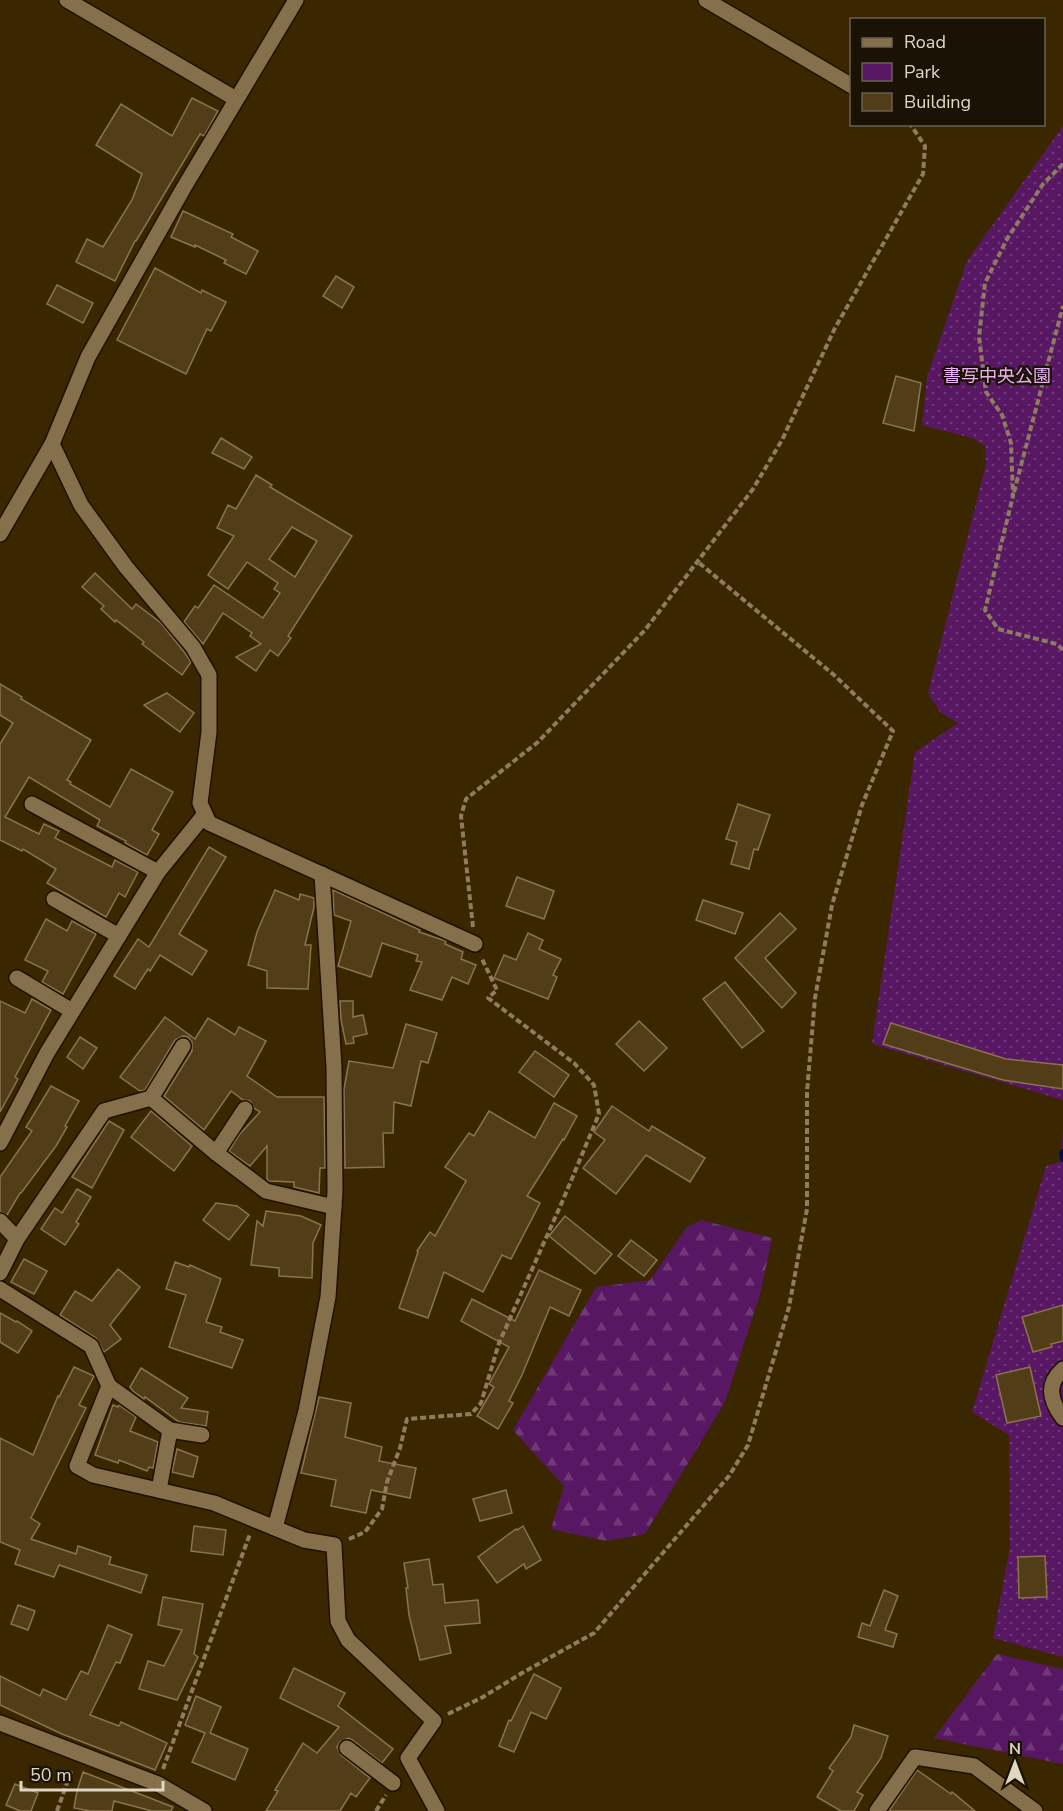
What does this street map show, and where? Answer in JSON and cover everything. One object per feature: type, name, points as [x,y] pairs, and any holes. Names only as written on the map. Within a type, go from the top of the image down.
[{"type":"street","points":[[67,0],[236,99]]},
{"type":"street","points":[[0,534],[52,444],[88,357],[183,189],[296,0]]},
{"type":"street","points":[[706,0],[850,85]]},
{"type":"street","points":[[52,444],[81,505],[126,567],[193,646],[209,675],[209,732],[200,803],[209,823],[475,944]]},
{"type":"street","points":[[32,804],[158,872]]},
{"type":"street","points":[[0,1143],[47,1053],[158,872],[205,814]]},
{"type":"street","points":[[275,1528],[306,1411],[328,1297],[335,1191],[334,1067],[322,874]]},
{"type":"street","points":[[54,899],[119,936]]},
{"type":"street","points":[[17,978],[72,1011]]},
{"type":"street","points":[[0,1273],[17,1239],[104,1111],[151,1098],[183,1046]]},
{"type":"street","points":[[151,1098],[216,1153],[266,1191],[334,1207]]},
{"type":"street","points":[[0,1108],[14,1116]]},
{"type":"street","points":[[216,1153],[245,1109]]},
{"type":"street","points":[[0,1221],[17,1239]]},
{"type":"street","points":[[0,1289],[91,1346],[110,1386],[170,1431],[202,1435]]},
{"type":"street","points":[[1063,1369],[1055,1376],[1052,1387],[1053,1403],[1063,1418]]},
{"type":"street","points":[[110,1386],[77,1467],[93,1475],[214,1503],[304,1540],[334,1545],[338,1621],[348,1640],[434,1721],[408,1758],[437,1811]]},
{"type":"street","points":[[159,1491],[170,1431]]},
{"type":"street","points":[[0,1723],[158,1784],[204,1811]]},
{"type":"street","points":[[347,1748],[393,1783]]},
{"type":"street","points":[[877,1811],[915,1757],[974,1766],[1035,1811]]},
{"type":"path","points":[[334,1545],[365,1533],[382,1509],[387,1482],[400,1448],[407,1419],[471,1414],[481,1403],[499,1343],[599,1114],[594,1085],[574,1063],[488,998],[496,990],[475,944],[461,816],[466,799],[538,742],[645,630],[753,489],[782,440],[836,328],[923,174],[925,146],[911,126]]},
{"type":"path","points":[[1013,496],[1011,443],[1002,415],[986,392],[979,337],[985,283],[1007,238],[1043,184],[1063,164]]},
{"type":"path","points":[[1063,306],[985,610],[998,629],[1063,645]]},
{"type":"path","points":[[434,1721],[483,1697],[594,1633],[729,1476],[748,1445],[789,1307],[807,1209],[807,1092],[815,998],[832,905],[862,805],[893,731],[834,675],[698,562]]},
{"type":"path","points":[[1057,644],[1063,650]]},
{"type":"path","points":[[158,1784],[253,1526],[275,1528]]},
{"type":"path","points":[[57,1811],[78,1754]]},
{"type":"green space","name":"書写中央公園","points":[[1063,126],[1063,1100],[872,1044],[915,752],[958,723],[940,712],[928,693],[986,464],[985,446],[972,438],[922,425],[927,377],[967,261]]},
{"type":"green space","points":[[1063,1131],[1063,1657],[993,1638],[1010,1547],[1009,1435],[972,1412],[1046,1166],[1060,1162]]},
{"type":"green space","points":[[701,1220],[772,1238],[760,1294],[725,1402],[645,1534],[606,1541],[551,1529],[564,1486],[513,1430],[596,1287],[650,1280],[687,1227]]},
{"type":"green space","points":[[997,1654],[1063,1669],[1063,1764],[934,1738]]},
{"type":"building","points":[[192,98],[218,111],[204,136],[200,134],[135,241],[115,281],[76,262],[87,239],[103,247],[132,200],[142,174],[96,145],[121,104],[172,136]]},
{"type":"building","points":[[183,211],[233,234],[231,237],[258,251],[246,274],[224,263],[226,260],[195,245],[195,247],[171,237]]},
{"type":"building","points":[[155,268],[201,293],[202,290],[226,302],[211,331],[207,329],[186,374],[117,340]]},
{"type":"building","points":[[336,276],[354,287],[342,308],[323,296]]},
{"type":"building","points":[[57,285],[93,303],[83,323],[47,304]]},
{"type":"building","points":[[896,376],[921,383],[914,431],[883,423]]},
{"type":"building","points":[[221,438],[252,457],[244,469],[212,453]]},
{"type":"building","points":[[256,475],[272,485],[270,487],[352,536],[288,636],[291,638],[278,656],[270,650],[256,671],[236,657],[261,644],[250,636],[252,633],[223,613],[203,644],[184,622],[195,606],[198,608],[214,585],[263,618],[280,593],[274,589],[278,583],[247,562],[228,589],[208,575],[234,536],[217,528],[228,505],[236,509]],"holes":[[[292,527],[317,541],[295,577],[269,559]]]},
{"type":"building","points":[[95,573],[132,609],[136,604],[161,623],[191,662],[182,675],[142,644],[144,642],[116,620],[115,622],[101,609],[104,606],[82,587]]},
{"type":"building","points":[[0,684],[91,740],[67,780],[71,782],[70,784],[110,807],[131,769],[173,792],[152,830],[159,834],[147,855],[97,826],[100,820],[29,777],[5,817],[39,834],[44,824],[59,831],[55,838],[112,867],[115,860],[138,872],[125,897],[119,893],[106,917],[47,883],[56,869],[23,849],[22,851],[0,840],[0,744],[13,723],[0,715]]},
{"type":"building","points":[[167,693],[194,713],[180,732],[144,705]]},
{"type":"building","points":[[738,804],[770,815],[758,850],[754,849],[749,869],[731,864],[737,842],[726,839]]},
{"type":"building","points":[[209,847],[226,857],[179,934],[207,951],[192,975],[160,955],[135,989],[114,976],[138,939],[149,947]]},
{"type":"building","points":[[517,877],[554,891],[544,919],[506,906]]},
{"type":"building","points":[[275,890],[299,900],[300,894],[314,898],[305,945],[311,945],[308,989],[267,988],[267,971],[248,965],[257,932]]},
{"type":"building","points":[[333,890],[420,930],[419,932],[446,941],[445,944],[463,952],[461,959],[476,965],[468,984],[452,977],[442,1000],[410,990],[422,962],[416,961],[418,955],[382,943],[371,977],[338,966],[351,921],[334,915]]},
{"type":"building","points":[[703,900],[743,913],[735,934],[696,920]]},
{"type":"building","points":[[780,913],[796,929],[765,958],[796,993],[782,1008],[735,958]]},
{"type":"building","points":[[46,919],[67,931],[72,921],[96,934],[63,994],[42,982],[48,971],[25,960]]},
{"type":"building","points":[[528,933],[543,940],[539,949],[561,959],[553,975],[557,977],[548,999],[494,978],[504,955],[516,960]]},
{"type":"building","points":[[725,982],[764,1031],[742,1048],[703,999]]},
{"type":"building","points":[[32,999],[51,1010],[15,1077],[18,1079],[0,1112],[0,1001],[25,1013]]},
{"type":"building","points":[[340,1001],[353,1001],[353,1017],[363,1015],[367,1034],[353,1037],[354,1043],[346,1044]]},
{"type":"building","points":[[165,1017],[195,1039],[208,1018],[235,1035],[239,1027],[266,1041],[247,1076],[277,1097],[324,1097],[325,1168],[320,1168],[319,1193],[294,1187],[294,1182],[269,1181],[267,1179],[267,1146],[250,1166],[229,1151],[239,1135],[260,1112],[250,1101],[243,1100],[231,1091],[204,1130],[164,1096],[192,1051],[192,1042],[188,1037],[183,1036],[175,1040],[145,1090],[140,1091],[120,1077]]},
{"type":"building","points":[[639,1021],[667,1048],[644,1071],[616,1044]]},
{"type":"building","points":[[891,1023],[1006,1059],[1063,1065],[1063,1089],[1003,1080],[883,1044]]},
{"type":"building","points":[[406,1024],[437,1033],[428,1063],[421,1061],[411,1106],[394,1102],[393,1133],[383,1133],[384,1167],[345,1168],[344,1089],[349,1061],[393,1068]]},
{"type":"building","points":[[80,1037],[97,1048],[83,1069],[67,1057]]},
{"type":"building","points":[[535,1051],[569,1075],[554,1097],[519,1072]]},
{"type":"building","points":[[51,1086],[79,1101],[56,1146],[20,1193],[7,1215],[0,1212],[0,1177],[32,1131],[26,1127]]},
{"type":"building","points":[[554,1103],[577,1116],[527,1196],[540,1203],[511,1259],[502,1255],[483,1292],[444,1272],[428,1318],[399,1308],[417,1251],[430,1232],[435,1236],[466,1181],[445,1167],[469,1133],[474,1136],[489,1111],[535,1138]]},
{"type":"building","points":[[612,1106],[649,1131],[652,1126],[705,1158],[690,1182],[646,1155],[616,1194],[583,1168],[605,1140],[594,1132]]},
{"type":"building","points":[[151,1111],[192,1146],[174,1171],[131,1137]]},
{"type":"building","points":[[109,1121],[124,1130],[92,1188],[72,1177]]},
{"type":"building","points":[[77,1189],[91,1197],[76,1222],[79,1224],[65,1245],[41,1229],[55,1208],[62,1213]]},
{"type":"building","points":[[216,1203],[237,1206],[249,1215],[229,1240],[203,1220]]},
{"type":"building","points":[[266,1211],[301,1216],[321,1225],[313,1243],[312,1278],[279,1276],[279,1268],[251,1265],[257,1221],[263,1226]]},
{"type":"building","points":[[565,1216],[612,1254],[595,1274],[549,1236]]},
{"type":"building","points":[[631,1240],[657,1260],[644,1276],[618,1256]]},
{"type":"building","points":[[24,1259],[47,1271],[34,1294],[11,1282]]},
{"type":"building","points":[[175,1262],[189,1267],[190,1265],[221,1279],[206,1322],[222,1327],[220,1332],[243,1340],[232,1368],[169,1347],[186,1295],[166,1289]]},
{"type":"building","points":[[118,1269],[140,1287],[110,1325],[121,1339],[104,1352],[96,1338],[60,1315],[75,1291],[92,1301]]},
{"type":"building","points":[[539,1270],[581,1290],[569,1316],[550,1307],[509,1401],[513,1403],[498,1429],[477,1416],[494,1387],[489,1384],[509,1347],[461,1321],[472,1299],[515,1321]]},
{"type":"building","points":[[1063,1305],[1063,1341],[1051,1344],[1052,1347],[1033,1352],[1022,1317]]},
{"type":"building","points":[[0,1313],[32,1331],[18,1353],[0,1342]]},
{"type":"building","points":[[74,1367],[94,1376],[79,1405],[86,1408],[31,1518],[40,1524],[31,1539],[76,1554],[78,1546],[111,1557],[109,1564],[147,1575],[141,1593],[59,1565],[54,1577],[15,1564],[20,1550],[0,1542],[0,1438],[33,1455],[58,1396]]},
{"type":"building","points":[[1030,1367],[1041,1416],[1007,1423],[996,1375]]},
{"type":"building","points":[[141,1368],[188,1398],[181,1408],[208,1412],[206,1426],[179,1422],[133,1391],[130,1387]]},
{"type":"building","points":[[319,1397],[351,1403],[345,1437],[382,1447],[379,1461],[416,1468],[410,1498],[371,1490],[366,1513],[331,1506],[336,1480],[301,1473]]},
{"type":"building","points":[[113,1405],[118,1407],[119,1405],[136,1417],[130,1431],[158,1442],[153,1468],[149,1467],[147,1471],[119,1460],[118,1463],[95,1455]]},
{"type":"building","points":[[177,1449],[198,1457],[193,1477],[172,1472]]},
{"type":"building","points":[[506,1490],[512,1513],[480,1521],[473,1499]]},
{"type":"building","points":[[194,1526],[226,1530],[223,1555],[191,1551]]},
{"type":"building","points":[[523,1526],[541,1560],[526,1569],[524,1564],[497,1583],[478,1557]]},
{"type":"building","points":[[1045,1556],[1047,1597],[1019,1598],[1018,1557]]},
{"type":"building","points":[[429,1559],[433,1585],[443,1584],[445,1603],[478,1600],[480,1623],[445,1626],[451,1653],[420,1660],[409,1615],[404,1563]]},
{"type":"building","points":[[884,1590],[898,1596],[885,1630],[897,1634],[893,1647],[858,1637],[862,1623],[870,1626]]},
{"type":"building","points":[[163,1597],[203,1604],[194,1654],[198,1657],[177,1700],[139,1689],[148,1661],[164,1666],[182,1630],[158,1625]]},
{"type":"building","points":[[18,1605],[35,1611],[28,1630],[11,1624]]},
{"type":"building","points":[[108,1625],[132,1635],[120,1663],[116,1662],[90,1715],[119,1726],[121,1722],[167,1743],[155,1770],[62,1734],[0,1705],[0,1676],[40,1696],[43,1689],[66,1700],[81,1671],[88,1674]]},
{"type":"building","points":[[294,1668],[345,1693],[338,1706],[393,1749],[382,1763],[348,1738],[340,1742],[337,1747],[341,1755],[370,1778],[356,1797],[351,1793],[340,1811],[266,1811],[278,1791],[275,1790],[303,1743],[317,1753],[339,1727],[280,1698]]},
{"type":"building","points":[[534,1674],[561,1688],[546,1719],[531,1712],[514,1752],[499,1746],[509,1720],[511,1721]]},
{"type":"building","points":[[196,1696],[221,1707],[210,1733],[248,1749],[235,1780],[192,1762],[205,1733],[185,1725]]},
{"type":"building","points":[[854,1725],[888,1736],[881,1758],[857,1792],[863,1795],[854,1811],[841,1811],[817,1797],[833,1771],[829,1768],[851,1737]]},
{"type":"building","points":[[917,1770],[951,1794],[952,1792],[975,1811],[889,1811]]},
{"type":"building","points":[[83,1772],[173,1807],[171,1811],[152,1811],[114,1801],[112,1811],[74,1808]]},
{"type":"building","points":[[15,1784],[38,1793],[31,1811],[20,1811],[6,1805]]},
{"type":"waterway","points":[[1063,1152],[1063,1159]]}]
